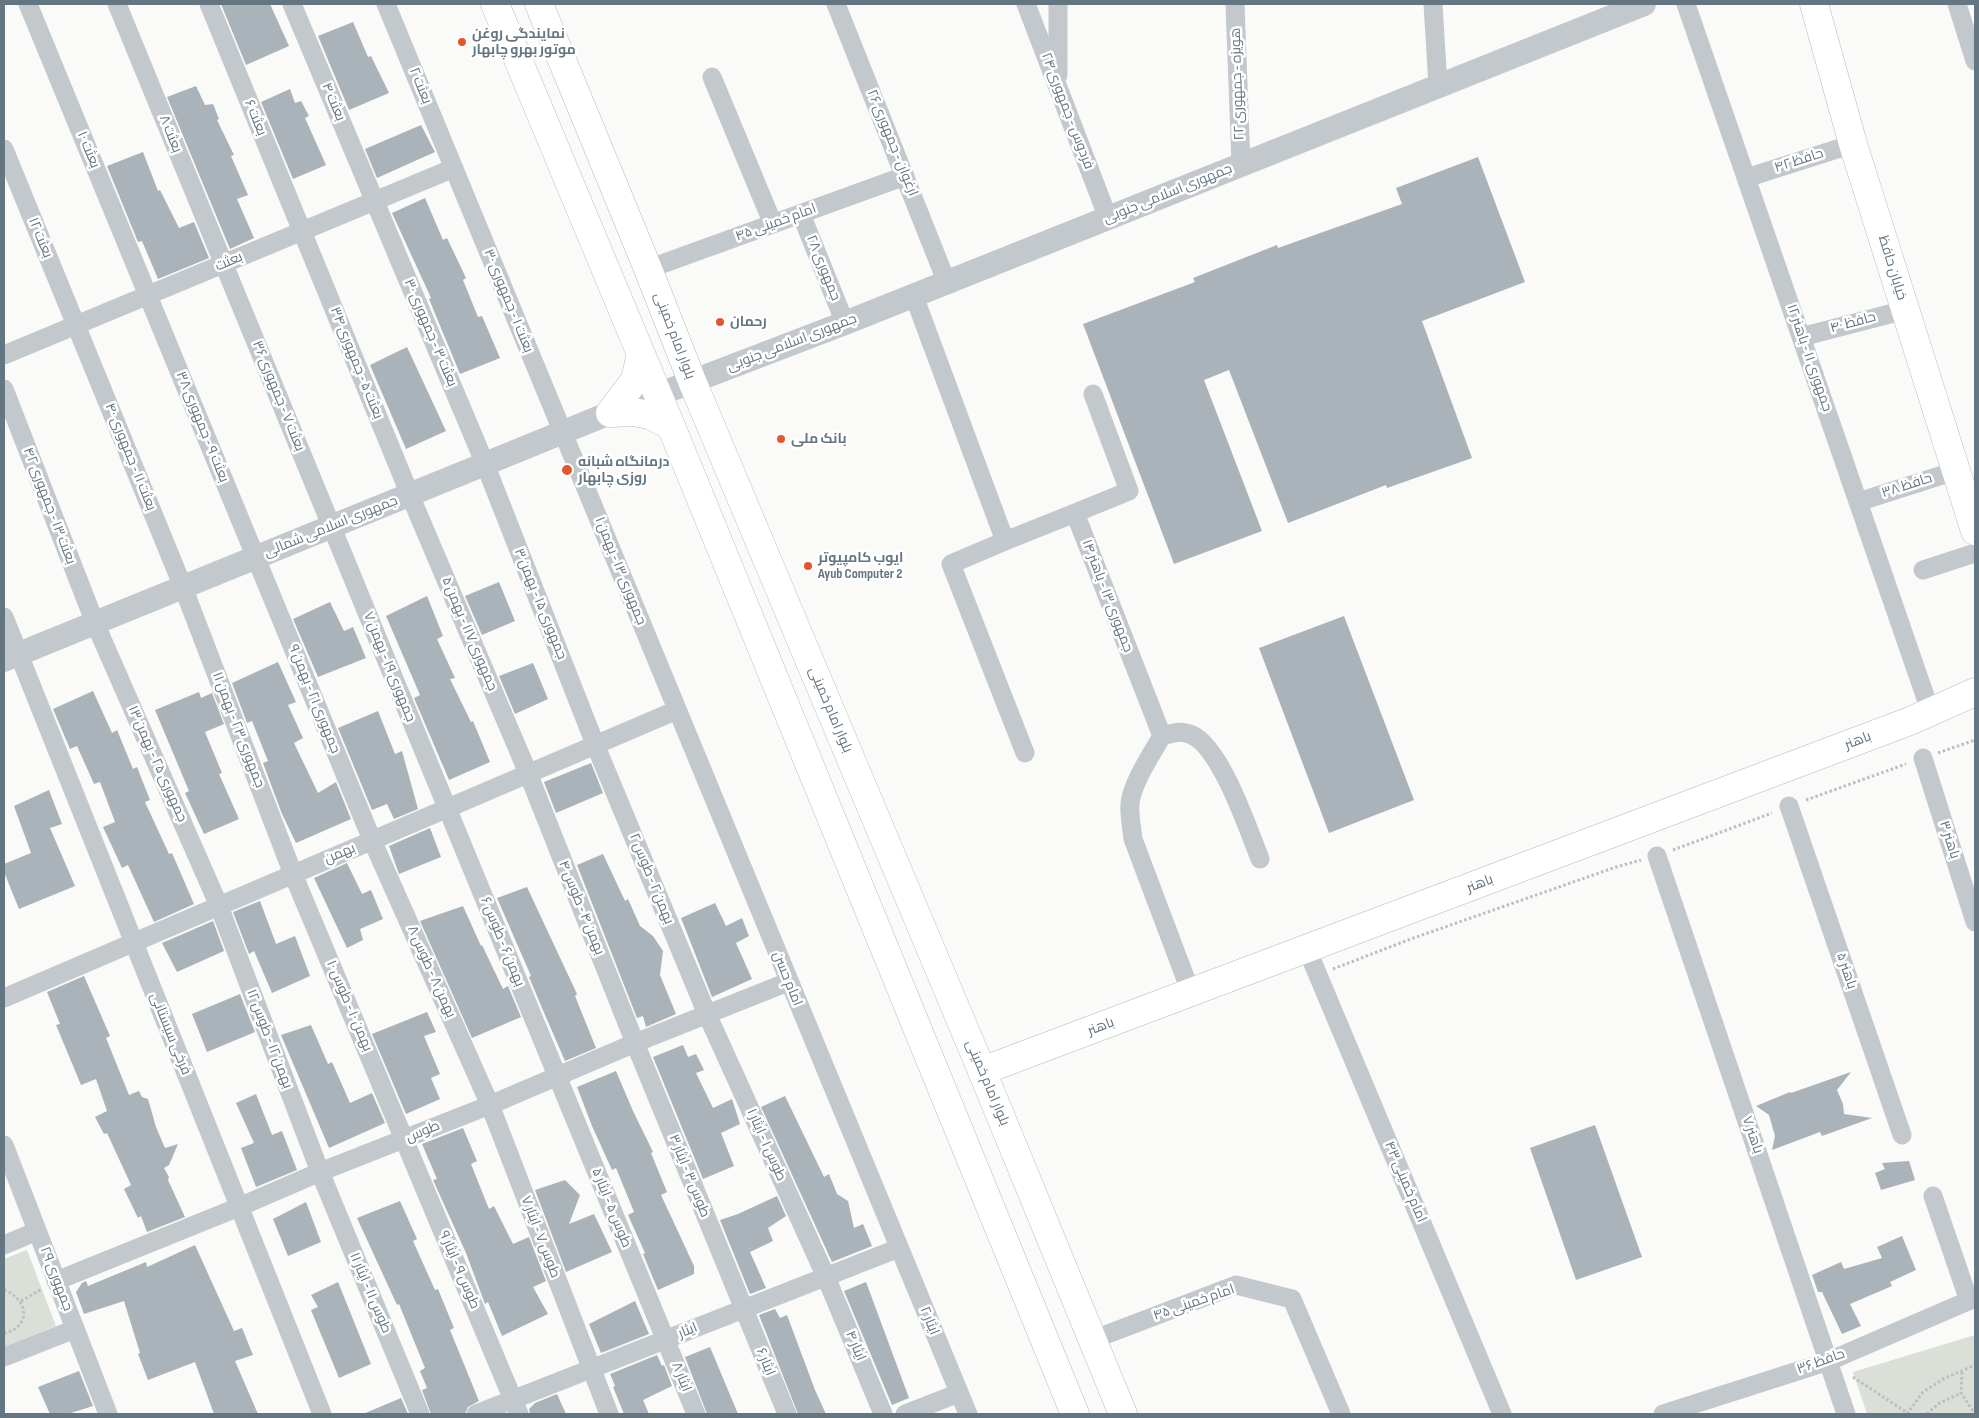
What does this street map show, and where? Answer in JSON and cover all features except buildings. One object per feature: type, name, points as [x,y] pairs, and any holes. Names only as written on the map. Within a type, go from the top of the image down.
[{"type":"main road","points":[[495,4],[658,394],[1075,1414]]},
{"type":"main road","name":"بلوار امام خمینی","points":[[539,4],[692,381],[1124,1414]]},
{"type":"main road","name":"خیابان حافظ","points":[[1814,4],[1853,144],[1975,531]]},
{"type":"main road","points":[[610,413],[635,380],[641,354]]},
{"type":"main road","points":[[610,413],[633,412],[650,415],[671,426]]},
{"type":"main road","name":"باهنر","points":[[982,1071],[1931,713],[1975,692]]},
{"type":"street","name":"بعثت ۱۰","points":[[28,4],[148,296]]},
{"type":"street","name":"بعثت ۸","points":[[117,4],[224,264]]},
{"type":"street","name":"بعثت ۶","points":[[209,4],[302,232]]},
{"type":"street","name":"بعثت ۴","points":[[292,4],[374,201]]},
{"type":"street","name":"بعثت ۲","points":[[386,4],[454,168]]},
{"type":"street","name":"ارغوان - جمهوری ۲۶","points":[[836,4],[947,283]]},
{"type":"street","name":"فردوس - جمهوری ۲۴","points":[[1026,4],[1108,218]]},
{"type":"street","points":[[1058,4],[1058,87]]},
{"type":"street","name":"هویزه - جمهوری ۲۲","points":[[1235,4],[1241,165]]},
{"type":"street","points":[[1433,4],[1438,86]]},
{"type":"street","name":"جمهوری ۱۱ - باهنر ۱۲","points":[[1686,4],[1931,713]]},
{"type":"street","points":[[1957,4],[1975,61]]},
{"type":"street","name":"جمهوری اسلامی جنوبی","points":[[658,394],[947,283],[1638,5]]},
{"type":"street","points":[[712,76],[773,224]]},
{"type":"street","name":"حافظ ۴۲","points":[[1746,178],[1853,144]]},
{"type":"street","name":"بعثت ۱۲","points":[[4,149],[76,326]]},
{"type":"street","name":"بعثت","points":[[4,356],[454,168]]},
{"type":"street","name":"بعثت ۱ - جمهوری ۳۰","points":[[454,168],[562,433]]},
{"type":"street","name":"امام خمینی ۴۵","points":[[648,269],[905,176]]},
{"type":"street","name":"بعثت ۳ - جمهوری ۳۰","points":[[374,201],[485,464]]},
{"type":"street","name":"جمهوری ۲۸","points":[[801,214],[845,323]]},
{"type":"street","name":"بعثت ۵ - جمهوری ۳۴","points":[[302,232],[410,495]]},
{"type":"street","name":"بعثت ۷ - جمهوری ۳۶","points":[[224,264],[332,527]]},
{"type":"street","name":"بعثت ۹ - جمهوری ۳۸","points":[[148,296],[256,557]]},
{"type":"street","points":[[914,296],[1005,541]]},
{"type":"street","name":"حافظ ۴۰","points":[[1801,337],[1905,310]]},
{"type":"street","name":"بعثت ۱۱ - جمهوری ۴۰","points":[[76,326],[183,587]]},
{"type":"street","name":"بعثت ۱۳ - جمهوری ۴۲","points":[[4,389],[95,623]]},
{"type":"street","name":"جمهوری اسلامی شمالی","points":[[11,657],[658,394]]},
{"type":"street","points":[[1026,753],[951,564],[1129,491],[1093,394]]},
{"type":"street","name":"جمهوری ۱۳ - بهمن ۱","points":[[562,433],[677,710]]},
{"type":"street","name":"جمهوری ۱۵ - بهمن ۳","points":[[485,464],[595,744]]},
{"type":"street","name":"حافظ ۳۸","points":[[1858,502],[1956,471]]},
{"type":"street","name":"جمهوری ۱۱۷ - بهمن ۵","points":[[410,495],[528,773]]},
{"type":"street","name":"جمهوری ۱۳ - باهنر ۱۴","points":[[1075,513],[1162,736]]},
{"type":"street","name":"جمهوری ۱۹ - بهمن ۷","points":[[332,527],[447,808]]},
{"type":"street","points":[[1923,570],[1975,553]]},
{"type":"street","name":"جمهوری ۲۱ - بهمن ۹","points":[[256,557],[372,840]]},
{"type":"street","name":"جمهوری ۲۳ - بهمن ۱۱","points":[[183,587],[293,874]]},
{"type":"street","name":"فرخی سیستانی","points":[[4,617],[11,657],[134,942],[322,1414]]},
{"type":"street","name":"جمهوری ۲۵ - بهمن ۱۳","points":[[95,623],[219,906]]},
{"type":"street","name":"بهمن","points":[[4,998],[677,710]]},
{"type":"street","name":"امام حسن","points":[[677,710],[899,1248]]},
{"type":"street","points":[[1190,993],[1133,839],[1131,822],[1130,802],[1137,784],[1162,736],[1177,732],[1192,735],[1205,745],[1231,789],[1260,859]]},
{"type":"street","name":"بهمن ۲ - طوس ۲","points":[[595,744],[707,1014]]},
{"type":"street","name":"باهنر ۳","points":[[1923,758],[1975,922]]},
{"type":"street","name":"بهمن ۴ - طوس ۴","points":[[528,773],[634,1043]]},
{"type":"street","name":"باهنر ۵","points":[[1789,806],[1902,1135]]},
{"type":"street","name":"بهمن ۶ - طوس ۶","points":[[447,808],[557,1076]]},
{"type":"street","name":"بهمن ۸ - طوس ۸","points":[[372,840],[490,1105]]},
{"type":"street","name":"باهنر ۷","points":[[1657,856],[1846,1414]]},
{"type":"street","name":"بهمن ۱۰ - طوس ۱۰","points":[[293,874],[404,1139]]},
{"type":"street","name":"بهمن ۱۲ - طوس ۱۲","points":[[219,906],[320,1172]]},
{"type":"street","name":"امام خمینی ۴۳","points":[[1307,949],[1502,1414]]},
{"type":"street","name":"طوس","points":[[56,1281],[320,1172],[490,1105],[634,1043],[788,982]]},
{"type":"street","name":"طوس ۱ - ایثار ۱","points":[[707,1014],[826,1277]]},
{"type":"street","name":"طوس ۳ - ایثار ۳","points":[[634,1043],[744,1309]]},
{"type":"street","name":"طوس ۵ - ایثار ۵","points":[[557,1076],[666,1340]]},
{"type":"street","name":"طوس ۷ - ایثار ۷","points":[[490,1105],[610,1414]]},
{"type":"street","name":"طوس ۹ - ایثار ۹","points":[[404,1139],[516,1407]]},
{"type":"street","name":"جمهوری ۲۹","points":[[4,1145],[108,1414]]},
{"type":"street","name":"طوس ۱۱ - ایثار ۱۱","points":[[320,1172],[420,1414]]},
{"type":"street","points":[[1933,1196],[1972,1299]]},
{"type":"street","points":[[4,1245],[37,1231]]},
{"type":"street","name":"ایثار","points":[[476,1414],[516,1407],[591,1369],[899,1248]]},
{"type":"street","name":"ایثار ۲","points":[[899,1248],[968,1414]]},
{"type":"street","name":"ایثار ۴","points":[[826,1277],[883,1414]]},
{"type":"street","name":"امام خمینی ۴۵","points":[[1092,1340],[1236,1285],[1292,1299],[1341,1414]]},
{"type":"street","name":"حافظ ۳۶","points":[[1663,1414],[1829,1361],[1972,1299]]},
{"type":"street","name":"ایثار ۶","points":[[744,1309],[787,1414]]},
{"type":"street","points":[[4,1357],[75,1329]]},
{"type":"street","name":"ایثار ۸","points":[[666,1340],[696,1414]]},
{"type":"street","points":[[905,1414],[959,1393]]},
{"type":"path","points":[[4,1290],[14,1294],[21,1301],[24,1311],[22,1321],[15,1329],[4,1333]]},
{"type":"path","points":[[1829,1361],[1908,1414],[1923,1392],[1943,1379],[1975,1365]]},
{"type":"path","points":[[1962,1371],[1960,1393],[1973,1413]]},
{"type":"path","points":[[1927,1414],[1938,1404],[1960,1393]]},
{"type":"shaded area","points":[[27,1250],[56,1326],[4,1347],[4,1259]]},
{"type":"shaded area","points":[[1975,1335],[1975,1414],[1867,1414],[1853,1372]]},
{"type":"place","name":"نمایندگی روغن موتور بهرو چابهار","points":[[462,42]]},
{"type":"place","name":"رحمان","points":[[720,322]]},
{"type":"place","name":"بانک ملی","points":[[781,439]]},
{"type":"place","name":"درمانگاه شبانه روزی چابهار","points":[[567,470]]},
{"type":"place","name":"ایوب کامپیوتر Ayub Computer 2","points":[[808,566]]}]
